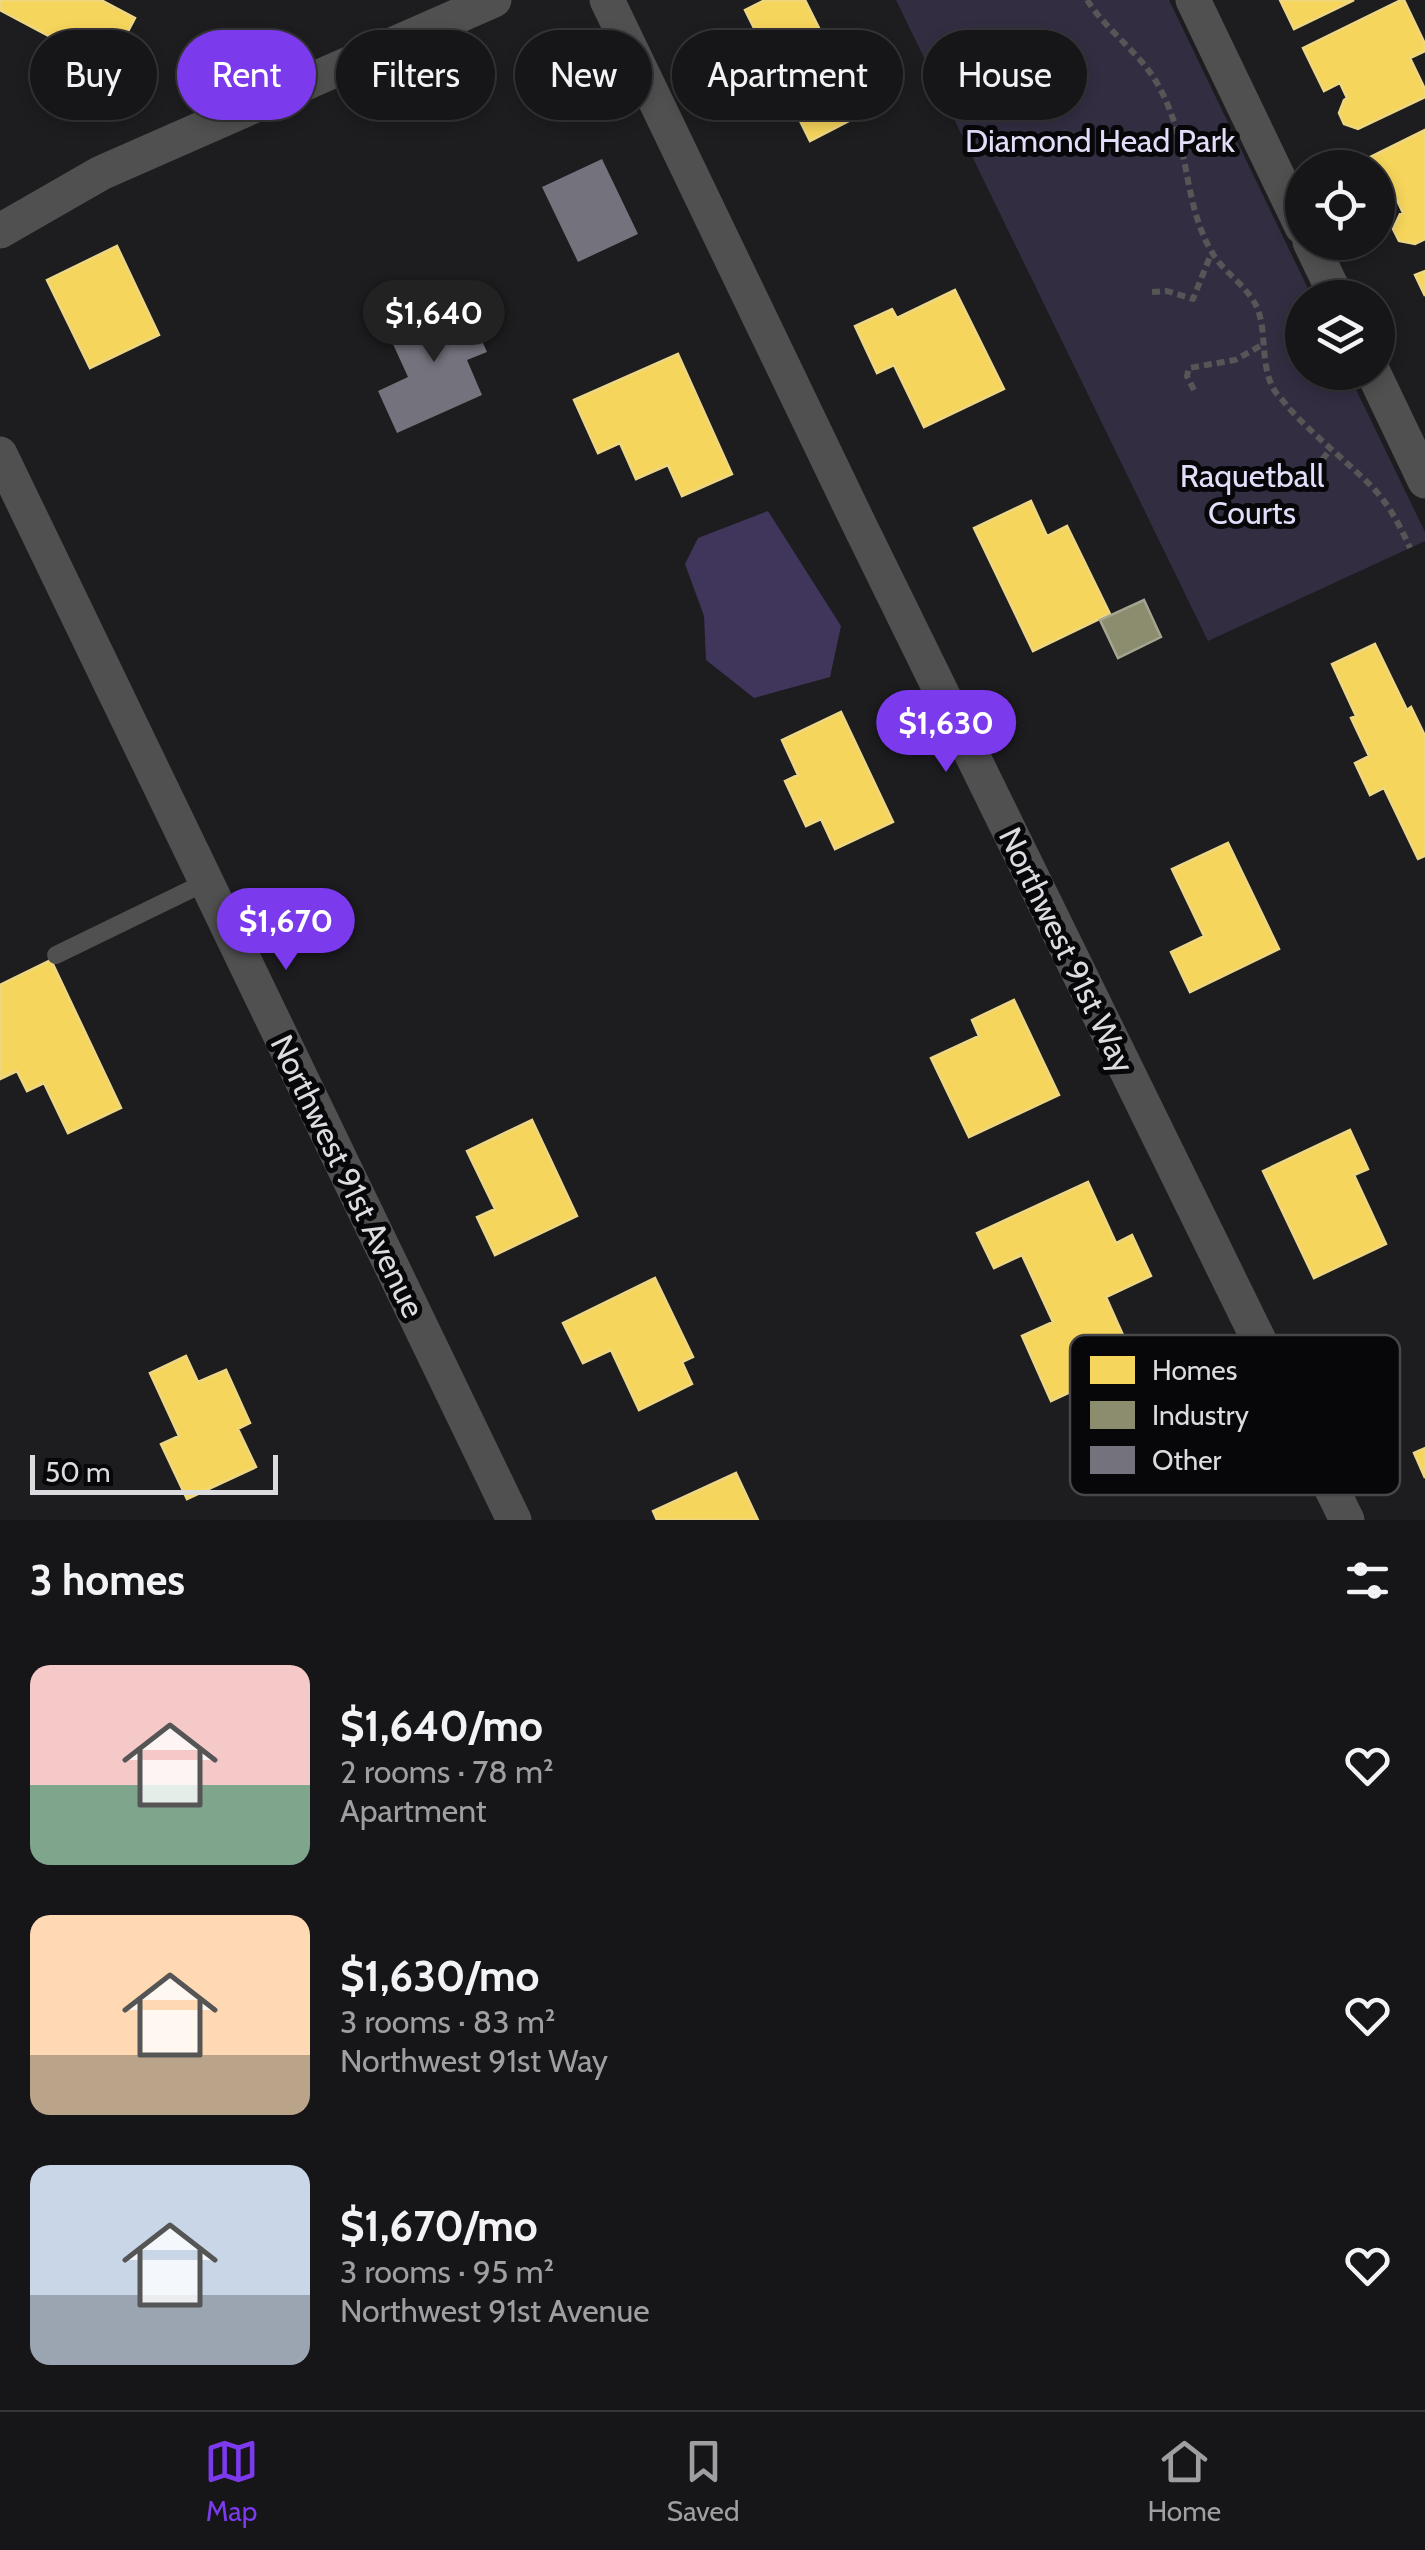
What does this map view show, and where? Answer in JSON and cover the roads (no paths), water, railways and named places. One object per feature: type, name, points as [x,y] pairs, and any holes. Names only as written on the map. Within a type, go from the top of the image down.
[{"type":"street","points":[[0,231],[101,173],[494,0]]},
{"type":"street","name":"Northwest 91st Way","points":[[607,0],[864,536],[1256,1335]]},
{"type":"street","points":[[1193,0],[1285,192]]},
{"type":"street","points":[[1382,390],[1425,481]]},
{"type":"street","name":"Northwest 91st Avenue","points":[[0,454],[514,1520]]},
{"type":"street","name":"Northwest 91st Way","points":[[1335,1495],[1347,1520]]},
{"type":"lane","points":[[56,955],[206,882]]},
{"type":"park label","name":"Diamond Head Park","points":[[1100,140]]},
{"type":"park label","name":"Raquetball Courts","points":[[1252,494]]}]
